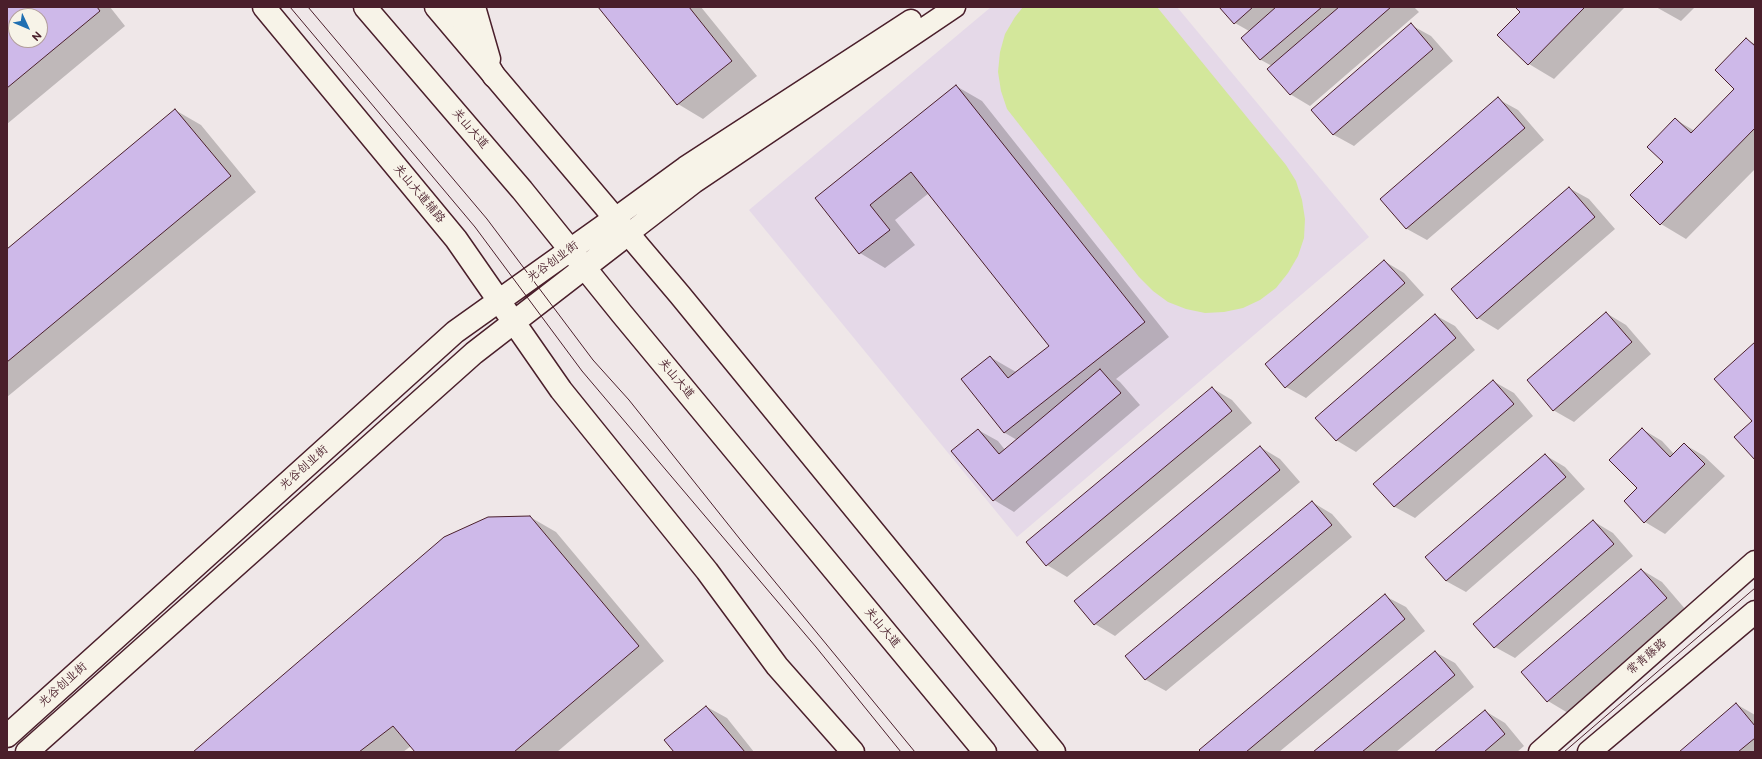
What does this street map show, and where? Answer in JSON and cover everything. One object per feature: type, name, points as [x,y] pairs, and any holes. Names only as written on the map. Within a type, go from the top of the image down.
[{"type":"main road","name":"关山大道辅路","points":[[264,7],[456,239],[561,390],[707,571],[777,666],[853,752]]},
{"type":"main road","name":"关山大道","points":[[365,7],[522,190],[985,752]]},
{"type":"main road","points":[[436,7],[615,218],[1054,752]]},
{"type":"main road","points":[[455,7],[494,76]]},
{"type":"main road","points":[[474,7],[494,76]]},
{"type":"main road","name":"光谷创业街","points":[[7,736],[455,332],[615,218]]},
{"type":"main road","name":"光谷创业街","points":[[27,752],[474,353],[628,234]]},
{"type":"main road","name":"常青藤路","points":[[1540,752],[1755,562]]},
{"type":"main road","points":[[1589,752],[1755,612]]},
{"type":"street","points":[[615,218],[685,167],[931,7]]},
{"type":"street","points":[[628,234],[694,183],[955,7]]},
{"type":"shaded area","points":[[991,7],[1177,7],[1369,237],[1017,537],[749,210]]},
{"type":"green space","points":[[1023,7],[1157,7],[1286,165],[1296,181],[1302,200],[1305,219],[1304,238],[1298,256],[1288,273],[1276,288],[1260,300],[1243,308],[1224,312],[1205,313],[1186,309],[1168,302],[1153,291],[1139,277],[1007,109],[1001,91],[998,72],[1000,52],[1005,34]]},
{"type":"building","points":[[7,7],[97,7],[100,11],[7,88]]},
{"type":"building","points":[[598,7],[689,7],[732,61],[677,105]]},
{"type":"building","points":[[1219,7],[1253,7],[1234,24]]},
{"type":"building","points":[[1276,7],[1322,7],[1260,60],[1241,38]]},
{"type":"building","points":[[1339,7],[1391,7],[1290,95],[1267,69]]},
{"type":"building","points":[[1515,7],[1585,7],[1528,65],[1497,35],[1520,12]]},
{"type":"building","points":[[1411,23],[1433,49],[1333,135],[1311,110]]},
{"type":"building","points":[[1746,38],[1755,46],[1755,128],[1660,225],[1630,195],[1663,162],[1647,147],[1675,118],[1691,133],[1734,89],[1715,70]]},
{"type":"building","points":[[956,85],[1145,322],[1004,433],[961,379],[990,356],[1008,378],[1049,346],[911,172],[870,205],[890,230],[859,254],[815,198]]},
{"type":"building","points":[[1498,97],[1525,128],[1406,229],[1380,199]]},
{"type":"building","points":[[175,109],[231,176],[7,362],[7,249]]},
{"type":"building","points":[[1569,187],[1595,217],[1477,319],[1451,289]]},
{"type":"building","points":[[1384,260],[1405,283],[1285,388],[1265,364]]},
{"type":"building","points":[[1606,312],[1632,342],[1553,411],[1527,380]]},
{"type":"building","points":[[1435,314],[1456,338],[1336,441],[1315,418]]},
{"type":"building","points":[[1755,342],[1755,460],[1734,437],[1752,421],[1714,379]]},
{"type":"building","points":[[1100,369],[1121,393],[993,501],[951,451],[978,429],[999,454]]},
{"type":"building","points":[[1493,380],[1514,404],[1394,507],[1373,484]]},
{"type":"building","points":[[1212,387],[1232,411],[1046,566],[1026,542]]},
{"type":"building","points":[[1642,428],[1670,457],[1684,443],[1705,464],[1644,523],[1624,501],[1637,488],[1609,460]]},
{"type":"building","points":[[1260,446],[1280,470],[1094,625],[1074,601]]},
{"type":"building","points":[[1545,454],[1566,477],[1446,581],[1425,557]]},
{"type":"building","points":[[1312,501],[1332,525],[1145,680],[1125,656]]},
{"type":"building","points":[[530,516],[639,646],[514,752],[415,752],[393,726],[359,752],[193,752],[444,537],[488,517]]},
{"type":"building","points":[[1593,520],[1614,544],[1494,648],[1473,624]]},
{"type":"building","points":[[1641,569],[1667,598],[1547,702],[1521,672]]},
{"type":"building","points":[[1385,594],[1405,619],[1246,752],[1201,752],[1199,750]]},
{"type":"building","points":[[1435,651],[1455,675],[1362,752],[1313,752]]},
{"type":"building","points":[[1736,703],[1755,726],[1755,738],[1738,752],[1679,752]]},
{"type":"building","points":[[706,706],[745,752],[674,752],[664,740]]},
{"type":"building","points":[[1485,710],[1505,734],[1484,752],[1434,752]]},
{"type":"tram line","points":[[290,7],[475,227],[582,371],[816,647],[901,752]]},
{"type":"tram line","points":[[308,7],[487,219],[593,360],[629,400],[743,543],[915,752]]},
{"type":"tram line","points":[[1564,752],[1755,588]]}]
